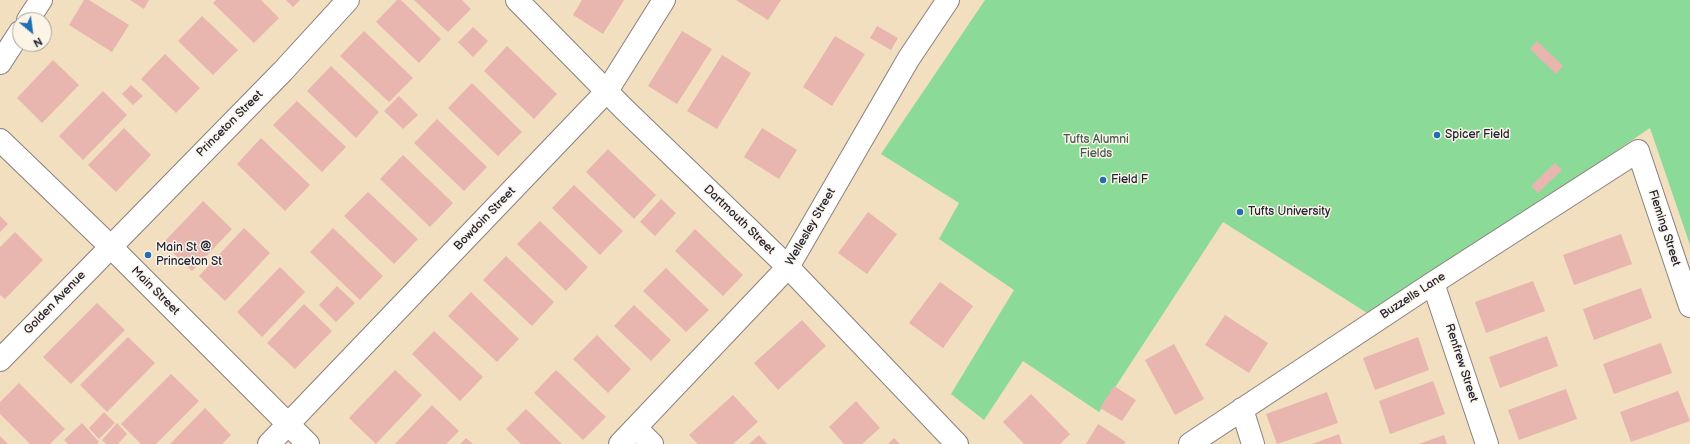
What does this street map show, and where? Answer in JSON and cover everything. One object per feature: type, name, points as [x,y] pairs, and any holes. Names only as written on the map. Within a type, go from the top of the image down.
[{"type":"street","points":[[33,12],[41,0]]},
{"type":"street","name":"Princeton Street","points":[[110,246],[283,71],[348,0]]},
{"type":"street","name":"Dartmouth Street","points":[[518,0],[606,91],[788,267],[957,444]]},
{"type":"street","name":"Bowdoin Street","points":[[269,444],[289,425],[606,91],[664,0]]},
{"type":"street","name":"Wellesley Street","points":[[620,444],[788,267],[908,58],[948,0]]},
{"type":"street","points":[[0,63],[12,44]]},
{"type":"street","name":"Main Street","points":[[0,140],[110,246],[308,444]]},
{"type":"street","name":"Buzzells Lane","points":[[1190,444],[1433,283],[1638,150]]},
{"type":"street","name":"Fleming Street","points":[[1638,150],[1690,306]]},
{"type":"street","name":"Golden Avenue","points":[[0,360],[110,246]]},
{"type":"street","name":"Renfrew Street","points":[[1433,283],[1488,444]]},
{"type":"street","points":[[1242,410],[1253,444]]},
{"type":"street","points":[[636,428],[652,444]]},
{"type":"green space","name":"Tufts Alumni Fields","points":[[985,0],[1690,0],[1690,245],[1650,128],[1372,316],[1223,222],[1099,412],[1023,361],[984,420],[951,394],[1014,290],[939,239],[959,203],[881,154]]},
{"type":"building","points":[[84,0],[89,0],[129,25],[112,52],[69,25]]},
{"type":"building","points":[[130,0],[149,0],[144,9]]},
{"type":"building","points":[[216,0],[261,0],[279,18],[254,43],[213,3]]},
{"type":"building","points":[[286,0],[300,0],[293,7]]},
{"type":"building","points":[[397,0],[401,0],[441,39],[419,63],[376,22]]},
{"type":"building","points":[[414,0],[462,0],[471,9],[448,32]]},
{"type":"building","points":[[582,0],[624,0],[603,34],[573,15]]},
{"type":"building","points":[[736,0],[781,0],[768,20]]},
{"type":"building","points":[[202,16],[238,50],[213,75],[178,41]]},
{"type":"building","points":[[877,26],[898,38],[891,50],[870,38]]},
{"type":"building","points":[[473,27],[488,41],[473,57],[458,42]]},
{"type":"building","points":[[364,31],[413,78],[389,102],[340,56]]},
{"type":"building","points":[[682,31],[712,49],[677,104],[648,86]]},
{"type":"building","points":[[835,36],[865,54],[832,106],[803,87]]},
{"type":"building","points":[[1537,41],[1563,66],[1556,74],[1530,49]]},
{"type":"building","points":[[507,46],[557,94],[534,119],[484,71]]},
{"type":"building","points":[[165,54],[200,88],[176,113],[141,79]]},
{"type":"building","points":[[722,55],[751,73],[717,129],[687,111]]},
{"type":"building","points":[[53,60],[79,85],[42,123],[17,98]]},
{"type":"building","points":[[331,66],[379,112],[356,138],[307,91]]},
{"type":"building","points":[[472,83],[522,132],[498,156],[448,108]]},
{"type":"building","points":[[131,85],[143,96],[133,105],[122,94]]},
{"type":"building","points":[[103,91],[127,115],[83,160],[59,136]]},
{"type":"building","points":[[399,96],[418,115],[403,129],[384,111]]},
{"type":"building","points":[[297,101],[346,147],[322,172],[273,125]]},
{"type":"building","points":[[437,119],[487,167],[464,191],[414,143]]},
{"type":"building","points":[[124,128],[151,155],[116,192],[88,165]]},
{"type":"building","points":[[762,128],[797,150],[779,179],[744,157]]},
{"type":"building","points":[[261,138],[310,185],[285,211],[237,164]]},
{"type":"building","points":[[608,149],[656,195],[634,219],[586,172]]},
{"type":"building","points":[[403,155],[453,203],[430,227],[380,179]]},
{"type":"building","points":[[1555,163],[1562,170],[1538,193],[1531,186]]},
{"type":"building","points":[[574,185],[623,231],[600,255],[552,208]]},
{"type":"building","points":[[368,192],[418,239],[394,264],[344,216]]},
{"type":"building","points":[[661,199],[676,213],[655,236],[640,222]]},
{"type":"building","points":[[203,201],[232,229],[192,271],[163,243]]},
{"type":"building","points":[[868,212],[897,234],[867,274],[838,253]]},
{"type":"building","points":[[0,216],[8,224],[0,232]]},
{"type":"building","points":[[540,221],[588,267],[566,291],[517,244]]},
{"type":"building","points":[[244,228],[270,253],[225,301],[199,276]]},
{"type":"building","points":[[333,228],[383,276],[360,300],[310,252]]},
{"type":"building","points":[[695,229],[743,275],[723,296],[675,251]]},
{"type":"building","points":[[15,232],[43,260],[5,299],[0,295],[0,247]]},
{"type":"building","points":[[1621,234],[1632,264],[1574,285],[1563,255]]},
{"type":"building","points":[[506,256],[554,302],[532,326],[483,280]]},
{"type":"building","points":[[280,267],[305,292],[262,337],[237,312]]},
{"type":"building","points":[[666,268],[709,310],[686,332],[643,291]]},
{"type":"building","points":[[1533,281],[1545,311],[1486,333],[1475,302]]},
{"type":"building","points":[[940,282],[973,306],[943,348],[909,323]]},
{"type":"building","points":[[337,286],[355,303],[336,322],[319,305]]},
{"type":"building","points":[[1641,288],[1652,318],[1594,340],[1583,309]]},
{"type":"building","points":[[471,292],[519,339],[497,362],[448,316]]},
{"type":"building","points":[[97,303],[125,330],[71,384],[43,357]]},
{"type":"building","points":[[304,304],[332,331],[295,369],[267,343]]},
{"type":"building","points":[[634,305],[671,340],[651,361],[614,326]]},
{"type":"building","points":[[1225,315],[1268,343],[1249,373],[1205,345]]},
{"type":"building","points":[[802,320],[826,346],[778,390],[754,363]]},
{"type":"building","points":[[434,331],[483,377],[460,401],[412,354]]},
{"type":"building","points":[[597,335],[631,369],[608,393],[573,359]]},
{"type":"building","points":[[1547,336],[1558,366],[1500,388],[1489,357]]},
{"type":"building","points":[[128,337],[155,363],[107,412],[80,385]]},
{"type":"building","points":[[1418,337],[1429,370],[1375,390],[1363,358]]},
{"type":"building","points":[[1661,343],[1672,373],[1614,394],[1603,364]]},
{"type":"building","points":[[1174,344],[1204,399],[1175,415],[1145,360]]},
{"type":"building","points":[[395,370],[422,395],[376,444],[349,418]]},
{"type":"building","points":[[556,370],[606,417],[583,440],[534,393]]},
{"type":"building","points":[[171,374],[199,401],[156,444],[141,444],[121,424]]},
{"type":"building","points":[[1433,381],[1445,414],[1390,434],[1379,401]]},
{"type":"building","points":[[19,383],[65,429],[50,444],[30,444],[0,414],[0,402]]},
{"type":"building","points":[[1114,386],[1136,400],[1122,421],[1100,408]]},
{"type":"building","points":[[1566,389],[1577,419],[1519,440],[1508,410]]},
{"type":"building","points":[[1678,391],[1690,421],[1631,442],[1620,412]]},
{"type":"building","points":[[1327,392],[1338,423],[1277,444],[1266,414]]},
{"type":"building","points":[[1031,394],[1070,434],[1060,444],[1024,444],[1003,422]]},
{"type":"building","points":[[733,395],[758,422],[733,444],[698,444],[689,435]]},
{"type":"building","points":[[856,401],[880,428],[862,444],[844,444],[829,427]]},
{"type":"building","points":[[432,405],[459,431],[446,444],[395,444]]},
{"type":"building","points":[[205,408],[231,435],[222,444],[170,444]]},
{"type":"building","points":[[526,409],[562,444],[521,444],[506,429]]},
{"type":"building","points":[[104,412],[115,423],[99,439],[89,428]]},
{"type":"building","points":[[82,423],[99,442],[97,444],[68,444],[64,440]]},
{"type":"building","points":[[117,423],[127,434],[118,444],[106,444],[102,440]]},
{"type":"building","points":[[1098,424],[1126,442],[1124,444],[1086,444]]},
{"type":"building","points":[[1339,434],[1342,444],[1312,444]]},
{"type":"building","points":[[759,435],[767,444],[749,444]]},
{"type":"building","points":[[1444,435],[1447,444],[1419,444]]},
{"type":"building","points":[[0,436],[8,444],[0,444]]},
{"type":"building","points":[[466,438],[473,444],[460,444]]},
{"type":"building","points":[[894,438],[900,444],[888,444]]},
{"type":"place","name":"Spicer Field","points":[[1437,135]]},
{"type":"place","name":"Field F","points":[[1103,180]]},
{"type":"place","name":"Tufts University","points":[[1240,212]]},
{"type":"place","name":"Main St @ Princeton St","points":[[148,255]]}]
